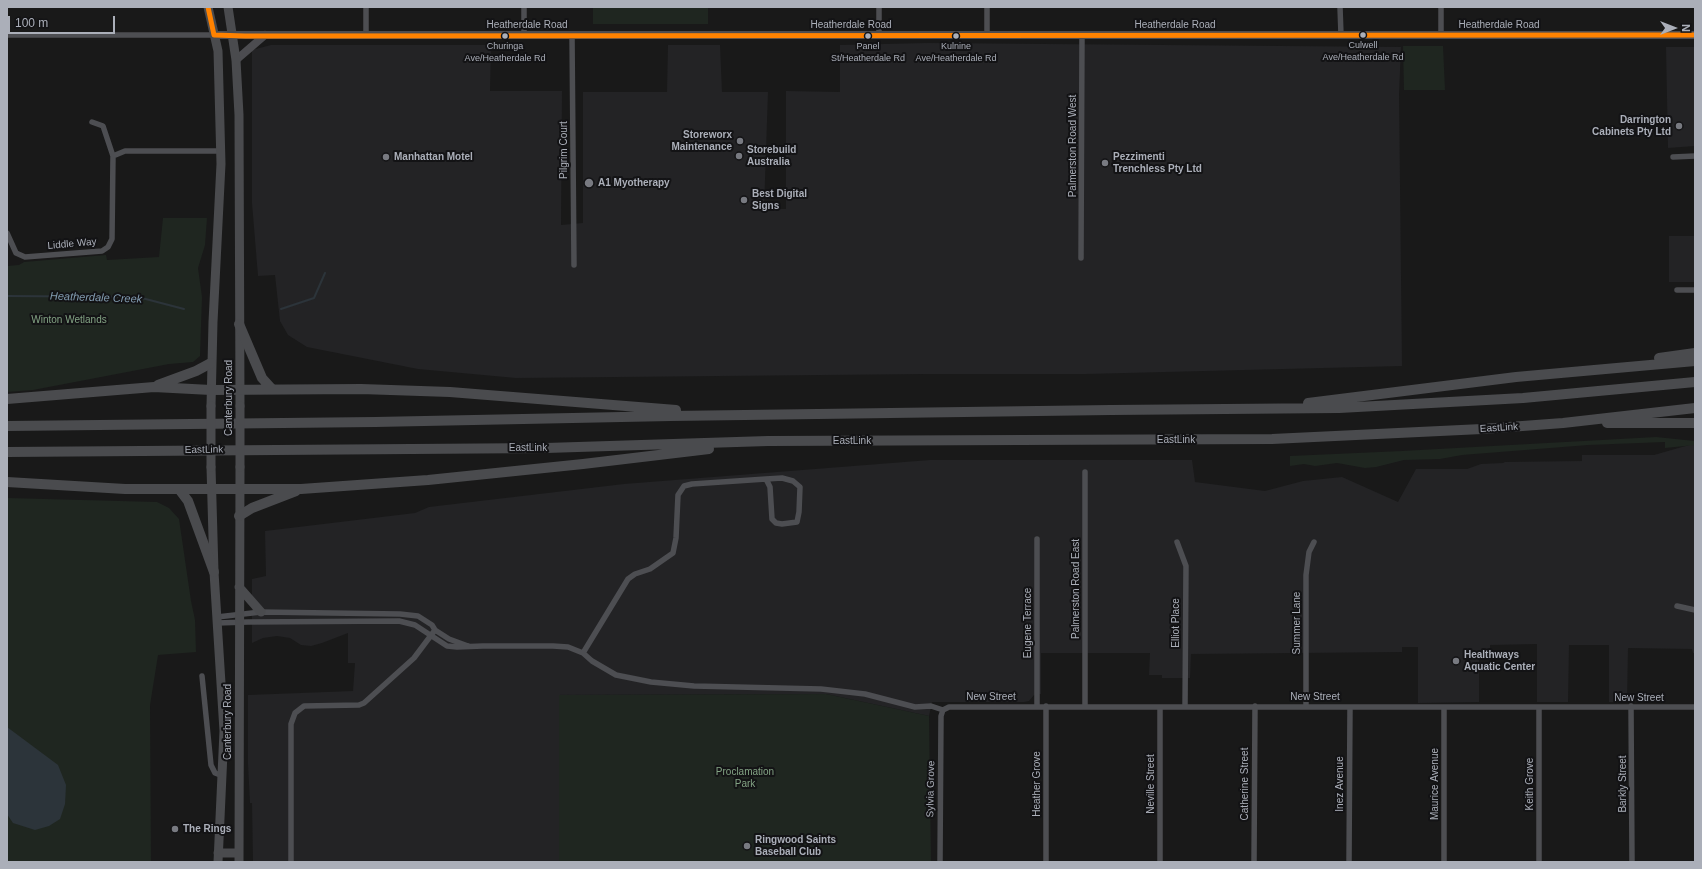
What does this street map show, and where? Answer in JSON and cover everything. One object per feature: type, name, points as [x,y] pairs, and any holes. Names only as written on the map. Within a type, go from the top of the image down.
[{"type":"highway","points":[[239,324],[262,378],[272,389]]},
{"type":"highway","points":[[1598,369],[1695,353]]},
{"type":"highway","points":[[1258,409],[1516,377],[1695,361]]},
{"type":"highway","points":[[154,386],[196,371],[211,363]]},
{"type":"highway","points":[[7,426],[1339,408],[1442,404],[1538,397],[1695,382]]},
{"type":"highway","points":[[7,399],[154,386],[211,390],[361,389],[450,392],[740,415]]},
{"type":"highway","name":"EastLink","points":[[7,452],[546,448],[768,441],[1272,439],[1408,434],[1563,423],[1695,408]]},
{"type":"highway","points":[[1563,423],[1695,423]]},
{"type":"highway","points":[[7,482],[125,489],[302,489],[428,480],[544,468],[768,441]]},
{"type":"highway","points":[[179,489],[188,501],[214,572]]},
{"type":"highway","points":[[240,516],[252,508],[302,489]]},
{"type":"main road","name":"Canterbury Road","points":[[208,7],[218,59],[221,150],[221,182],[211,363],[211,489],[214,572],[224,731],[218,858]]},
{"type":"main road","name":"Canterbury Road","points":[[228,7],[236,60],[239,115],[239,858]]},
{"type":"main road","name":"Heatherdale Road","points":[[214,35],[1695,35]]},
{"type":"main road","points":[[236,60],[265,35]]},
{"type":"main road","points":[[239,587],[261,612]]},
{"type":"main road","points":[[218,858],[239,858]]},
{"type":"street","points":[[366,7],[366,35]]},
{"type":"street","points":[[524,7],[524,35]]},
{"type":"street","points":[[879,7],[879,35]]},
{"type":"street","points":[[987,7],[987,35]]},
{"type":"street","points":[[1340,7],[1341,35]]},
{"type":"street","points":[[1441,7],[1441,35]]},
{"type":"street","name":"Heatherdale Road","points":[[7,35],[214,35]]},
{"type":"street","name":"Pilgrim Court","points":[[572,35],[574,265]]},
{"type":"street","name":"Palmerston Road West","points":[[1082,35],[1082,258]]},
{"type":"street","name":"Liddle Way","points":[[7,233],[16,253],[24,257],[102,251],[108,247],[112,240],[113,156],[109,148],[103,126],[92,122]]},
{"type":"street","points":[[113,156],[125,151],[221,150]]},
{"type":"street","points":[[1673,157],[1695,156]]},
{"type":"street","points":[[1677,290],[1695,290]]},
{"type":"street","name":"Palmerston Road East","points":[[1085,472],[1085,706]]},
{"type":"street","points":[[583,653],[628,579],[636,574],[650,569],[673,553],[676,538],[678,495],[684,486],[692,484],[766,479],[782,478],[794,481],[800,487],[797,522],[782,524],[776,523],[772,519],[770,487],[766,479]]},
{"type":"street","name":"Eugene Terrace","points":[[1037,539],[1037,706]]},
{"type":"street","name":"Elliot Place","points":[[1177,542],[1186,566],[1185,706]]},
{"type":"street","name":"Summer Lane","points":[[1306,706],[1306,575],[1310,552],[1314,542]]},
{"type":"street","points":[[1677,606],[1695,610]]},
{"type":"street","points":[[239,618],[261,612],[400,614],[418,616],[449,639],[470,646]]},
{"type":"street","points":[[217,620],[239,618],[399,621],[415,625],[447,646],[568,647],[583,653],[592,661],[616,674],[651,682],[701,686],[821,689],[864,694],[915,706],[931,706],[943,710]]},
{"type":"street","points":[[291,862],[290,724],[295,713],[304,706],[358,705],[364,703],[414,658],[435,630]]},
{"type":"street","name":"Canterbury Road","points":[[202,676],[211,765],[215,773],[223,776]]},
{"type":"street","name":"New Street","points":[[943,710],[949,706],[1695,707]]},
{"type":"street","name":"Heather Grove","points":[[1046,706],[1046,862]]},
{"type":"street","name":"Catherine Street","points":[[1254,862],[1255,706]]},
{"type":"street","name":"Inez Avenue","points":[[1349,862],[1350,706]]},
{"type":"street","name":"Barkly Street","points":[[1631,706],[1632,862]]},
{"type":"street","name":"Neville Street","points":[[1160,707],[1160,862]]},
{"type":"street","name":"Maurice Avenue","points":[[1444,707],[1444,862]]},
{"type":"street","name":"Keith Grove","points":[[1538,707],[1539,862]]},
{"type":"street","name":"Sylvia Grove","points":[[940,862],[941,716],[943,710]]},
{"type":"shaded area","points":[[928,43],[1401,47],[1399,94],[1402,366],[1086,374],[516,378],[418,369],[307,347],[288,335],[280,321],[275,275],[258,276],[252,203],[252,50],[271,45],[491,45],[490,91],[562,91],[561,225],[583,223],[583,92],[667,92],[668,45],[720,45],[722,92],[768,92],[764,209],[786,209],[786,91],[840,92],[840,45]]},
{"type":"shaded area","points":[[1666,47],[1695,47],[1695,146],[1668,148]]},
{"type":"shaded area","points":[[1669,236],[1695,236],[1695,282],[1669,282]]},
{"type":"shaded area","points":[[1689,445],[1695,445],[1695,653],[1693,653],[1692,649],[1628,648],[1627,702],[1609,702],[1609,645],[1569,645],[1568,702],[1537,702],[1537,644],[1490,645],[1490,655],[1488,657],[1479,657],[1479,702],[1418,703],[1418,647],[1402,647],[1402,652],[1191,654],[1190,678],[1162,678],[1162,675],[1149,675],[1150,653],[1041,653],[1041,694],[1034,695],[1029,701],[932,702],[929,716],[826,694],[559,695],[559,862],[253,862],[252,803],[250,803],[248,764],[248,695],[353,691],[355,663],[348,663],[348,633],[311,646],[301,645],[290,638],[277,636],[263,638],[252,643],[252,579],[266,576],[265,531],[415,513],[429,507],[624,484],[930,460],[1192,460],[1195,482],[1265,491],[1303,481],[1342,477],[1398,502],[1416,469],[1467,469],[1481,464],[1505,462],[1582,461],[1582,455],[1654,455]]},
{"type":"shaded area","points":[[7,727],[58,765],[66,785],[65,804],[60,819],[49,826],[35,830],[13,823],[7,814]]},
{"type":"green space","points":[[593,7],[708,7],[708,24],[593,24]]},
{"type":"green space","points":[[1403,46],[1443,46],[1445,90],[1404,90]]},
{"type":"green space","name":"Winton Wetlands","points":[[163,218],[207,218],[205,245],[198,268],[202,297],[200,356],[193,362],[169,364],[33,390],[7,392],[7,266],[19,265],[24,262],[106,255],[107,260],[159,257]]},
{"type":"green space","points":[[1656,437],[1695,441],[1695,445],[1665,448],[1665,442],[1588,445],[1462,455],[1440,459],[1404,460],[1376,467],[1365,468],[1337,463],[1315,466],[1304,464],[1290,466],[1290,456]]},
{"type":"green space","points":[[7,498],[157,502],[169,508],[179,519],[195,620],[196,652],[158,655],[150,705],[151,862],[7,862]]},
{"type":"green space","name":"Proclamation Park","points":[[826,694],[929,716],[931,862],[559,862],[559,695]]},
{"type":"waterway","name":"Heatherdale Creek","points":[[281,309],[314,298],[325,273]]},
{"type":"waterway","name":"Heatherdale Creek","points":[[7,296],[138,297],[184,309]]},
{"type":"transit line","points":[[208,7],[214,35],[245,36],[1695,35]]},
{"type":"place","name":"Culwell Ave/Heatherdale Rd","points":[[1363,35]]},
{"type":"place","name":"Churinga Ave/Heatherdale Rd","points":[[505,36]]},
{"type":"place","name":"Panel St/Heatherdale Rd","points":[[868,36]]},
{"type":"place","name":"Kulnine Ave/Heatherdale Rd","points":[[956,36]]},
{"type":"place","name":"Darrington Cabinets Pty Ltd","points":[[1679,126]]},
{"type":"place","name":"Storeworx Maintenance","points":[[740,141]]},
{"type":"place","name":"Storebuild Australia","points":[[739,156]]},
{"type":"place","name":"Manhattan Motel","points":[[386,157]]},
{"type":"place","name":"Pezzimenti Trenchless Pty Ltd","points":[[1105,163]]},
{"type":"place","name":"A1 Myotherapy","points":[[589,183]]},
{"type":"place","name":"Best Digital Signs","points":[[744,200]]},
{"type":"place","name":"Healthways Aquatic Center","points":[[1456,661]]},
{"type":"place","name":"The Rings","points":[[175,829]]},
{"type":"place","name":"Ringwood Saints Baseball Club","points":[[747,846]]}]
